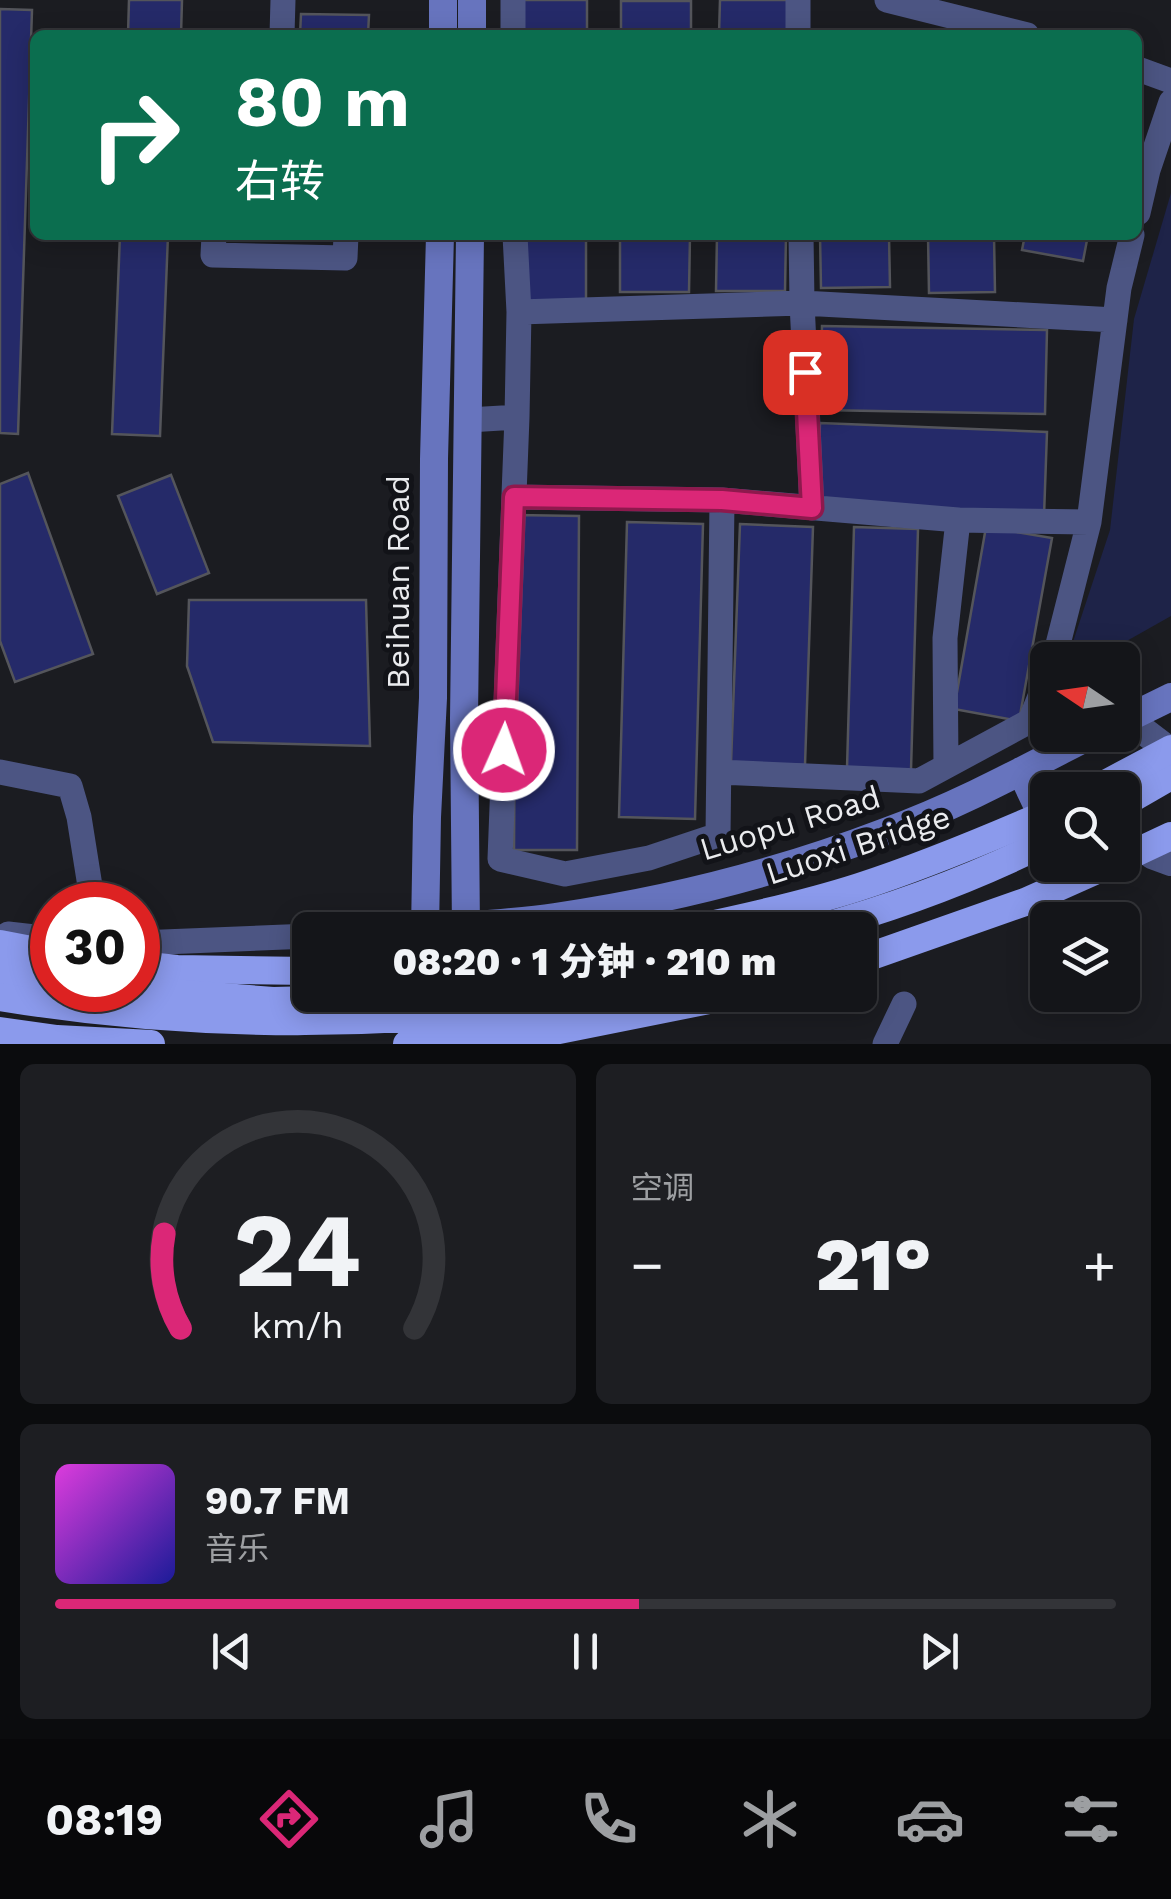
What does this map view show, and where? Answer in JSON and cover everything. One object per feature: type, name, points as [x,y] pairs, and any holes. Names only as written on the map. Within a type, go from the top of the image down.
[{"type":"highway","points":[[1129,772],[1171,750]]},
{"type":"highway","points":[[1140,794],[1171,776]]},
{"type":"highway","points":[[1140,811],[1171,795]]},
{"type":"highway","name":"Luoxi Bridge","points":[[767,912],[858,888],[1030,821]]},
{"type":"highway","name":"Luoxi Bridge","points":[[871,912],[911,900],[1030,850]]},
{"type":"highway","points":[[1140,855],[1166,850]]},
{"type":"highway","points":[[877,931],[1030,871]]},
{"type":"highway","points":[[877,954],[1025,902],[1070,882]]},
{"type":"highway","points":[[0,944],[30,950]]},
{"type":"highway","points":[[160,967],[292,971]]},
{"type":"highway","points":[[0,972],[30,977]]},
{"type":"highway","points":[[160,992],[292,1000]]},
{"type":"highway","points":[[0,997],[78,1010],[266,1020],[473,1012]]},
{"type":"highway","points":[[407,1044],[549,1032],[649,1012]]},
{"type":"highway","points":[[0,1031],[151,1044]]},
{"type":"main road","points":[[443,30],[444,0]]},
{"type":"main road","points":[[472,0],[472,30]]},
{"type":"main road","name":"Beihuan Road","points":[[429,912],[427,816],[433,698],[440,240]]},
{"type":"main road","name":"Beihuan Road","points":[[466,912],[464,718],[470,240]]},
{"type":"main road","points":[[1140,712],[1171,697]]},
{"type":"main road","name":"Luopu Road","points":[[580,912],[753,874],[884,833],[1058,752]]},
{"type":"main road","points":[[1021,771],[1030,790]]},
{"type":"main road","points":[[1140,857],[1166,850]]},
{"type":"main road","points":[[877,962],[983,927],[1062,882]]},
{"type":"main road","points":[[428,1012],[431,1044]]},
{"type":"main road","points":[[471,1012],[473,1044],[552,1036],[670,1012]]},
{"type":"street","points":[[282,30],[283,0]]},
{"type":"street","points":[[513,0],[513,30]]},
{"type":"street","points":[[798,0],[798,30]]},
{"type":"street","points":[[887,0],[1006,30]]},
{"type":"street","points":[[1142,71],[1171,81]]},
{"type":"street","points":[[1142,196],[1171,102]]},
{"type":"street","points":[[214,240],[214,255],[345,258],[346,240]]},
{"type":"street","points":[[515,240],[519,312],[517,416],[500,859],[565,874],[649,858],[718,835],[722,500]]},
{"type":"street","points":[[801,240],[812,508]]},
{"type":"street","points":[[1059,642],[1089,522],[1119,288],[1131,240]]},
{"type":"street","points":[[519,312],[802,304],[1115,320]]},
{"type":"street","points":[[468,420],[517,416]]},
{"type":"street","points":[[514,497],[722,500],[958,520],[1089,522]]},
{"type":"street","points":[[946,766],[945,638],[958,520]]},
{"type":"street","points":[[719,772],[919,780],[1030,721]]},
{"type":"street","points":[[1140,730],[1171,750]]},
{"type":"street","points":[[0,772],[70,786],[89,882]]},
{"type":"street","points":[[0,933],[30,936]]},
{"type":"street","points":[[160,942],[292,937]]},
{"type":"street","points":[[885,1044],[904,1004]]},
{"type":"street","points":[[0,1016],[123,1044]]},
{"type":"shaded area","points":[[1171,193],[1171,616],[1125,642],[1073,642],[1110,530],[1134,319]]},
{"type":"building","points":[[129,0],[182,0],[181,30],[128,30]]},
{"type":"building","points":[[516,0],[587,0],[587,30],[516,30]]},
{"type":"building","points":[[720,0],[789,0],[789,30],[719,30]]},
{"type":"building","points":[[621,1],[691,1],[691,30],[621,30]]},
{"type":"building","points":[[0,9],[32,10],[18,434],[0,433]]},
{"type":"building","points":[[301,14],[369,15],[368,30],[300,30]]},
{"type":"building","points":[[120,240],[168,240],[160,436],[112,434]]},
{"type":"building","points":[[514,240],[586,240],[586,301],[516,301]]},
{"type":"building","points":[[620,240],[690,240],[689,292],[620,292]]},
{"type":"building","points":[[717,240],[786,240],[785,291],[716,291]]},
{"type":"building","points":[[820,240],[889,240],[890,287],[821,288]]},
{"type":"building","points":[[928,240],[994,240],[995,292],[929,293]]},
{"type":"building","points":[[1024,240],[1087,240],[1083,261],[1022,250]]},
{"type":"building","points":[[822,326],[1047,330],[1045,414],[820,410]]},
{"type":"building","points":[[820,423],[1047,432],[1044,516],[817,507]]},
{"type":"building","points":[[28,473],[93,654],[15,682],[0,641],[0,484]]},
{"type":"building","points":[[171,475],[209,573],[157,594],[118,496]]},
{"type":"building","points":[[516,515],[579,516],[577,850],[514,850]]},
{"type":"building","points":[[627,522],[703,524],[695,819],[619,817]]},
{"type":"building","points":[[740,524],[813,527],[805,765],[731,763]]},
{"type":"building","points":[[854,527],[918,529],[911,770],[847,768]]},
{"type":"building","points":[[986,527],[1052,538],[1033,642],[1030,642],[1019,721],[954,709]]},
{"type":"building","points":[[189,600],[366,600],[370,746],[213,742],[187,666]]},
{"type":"route","points":[[504,750],[514,497],[722,500],[812,508],[805,372]]}]
